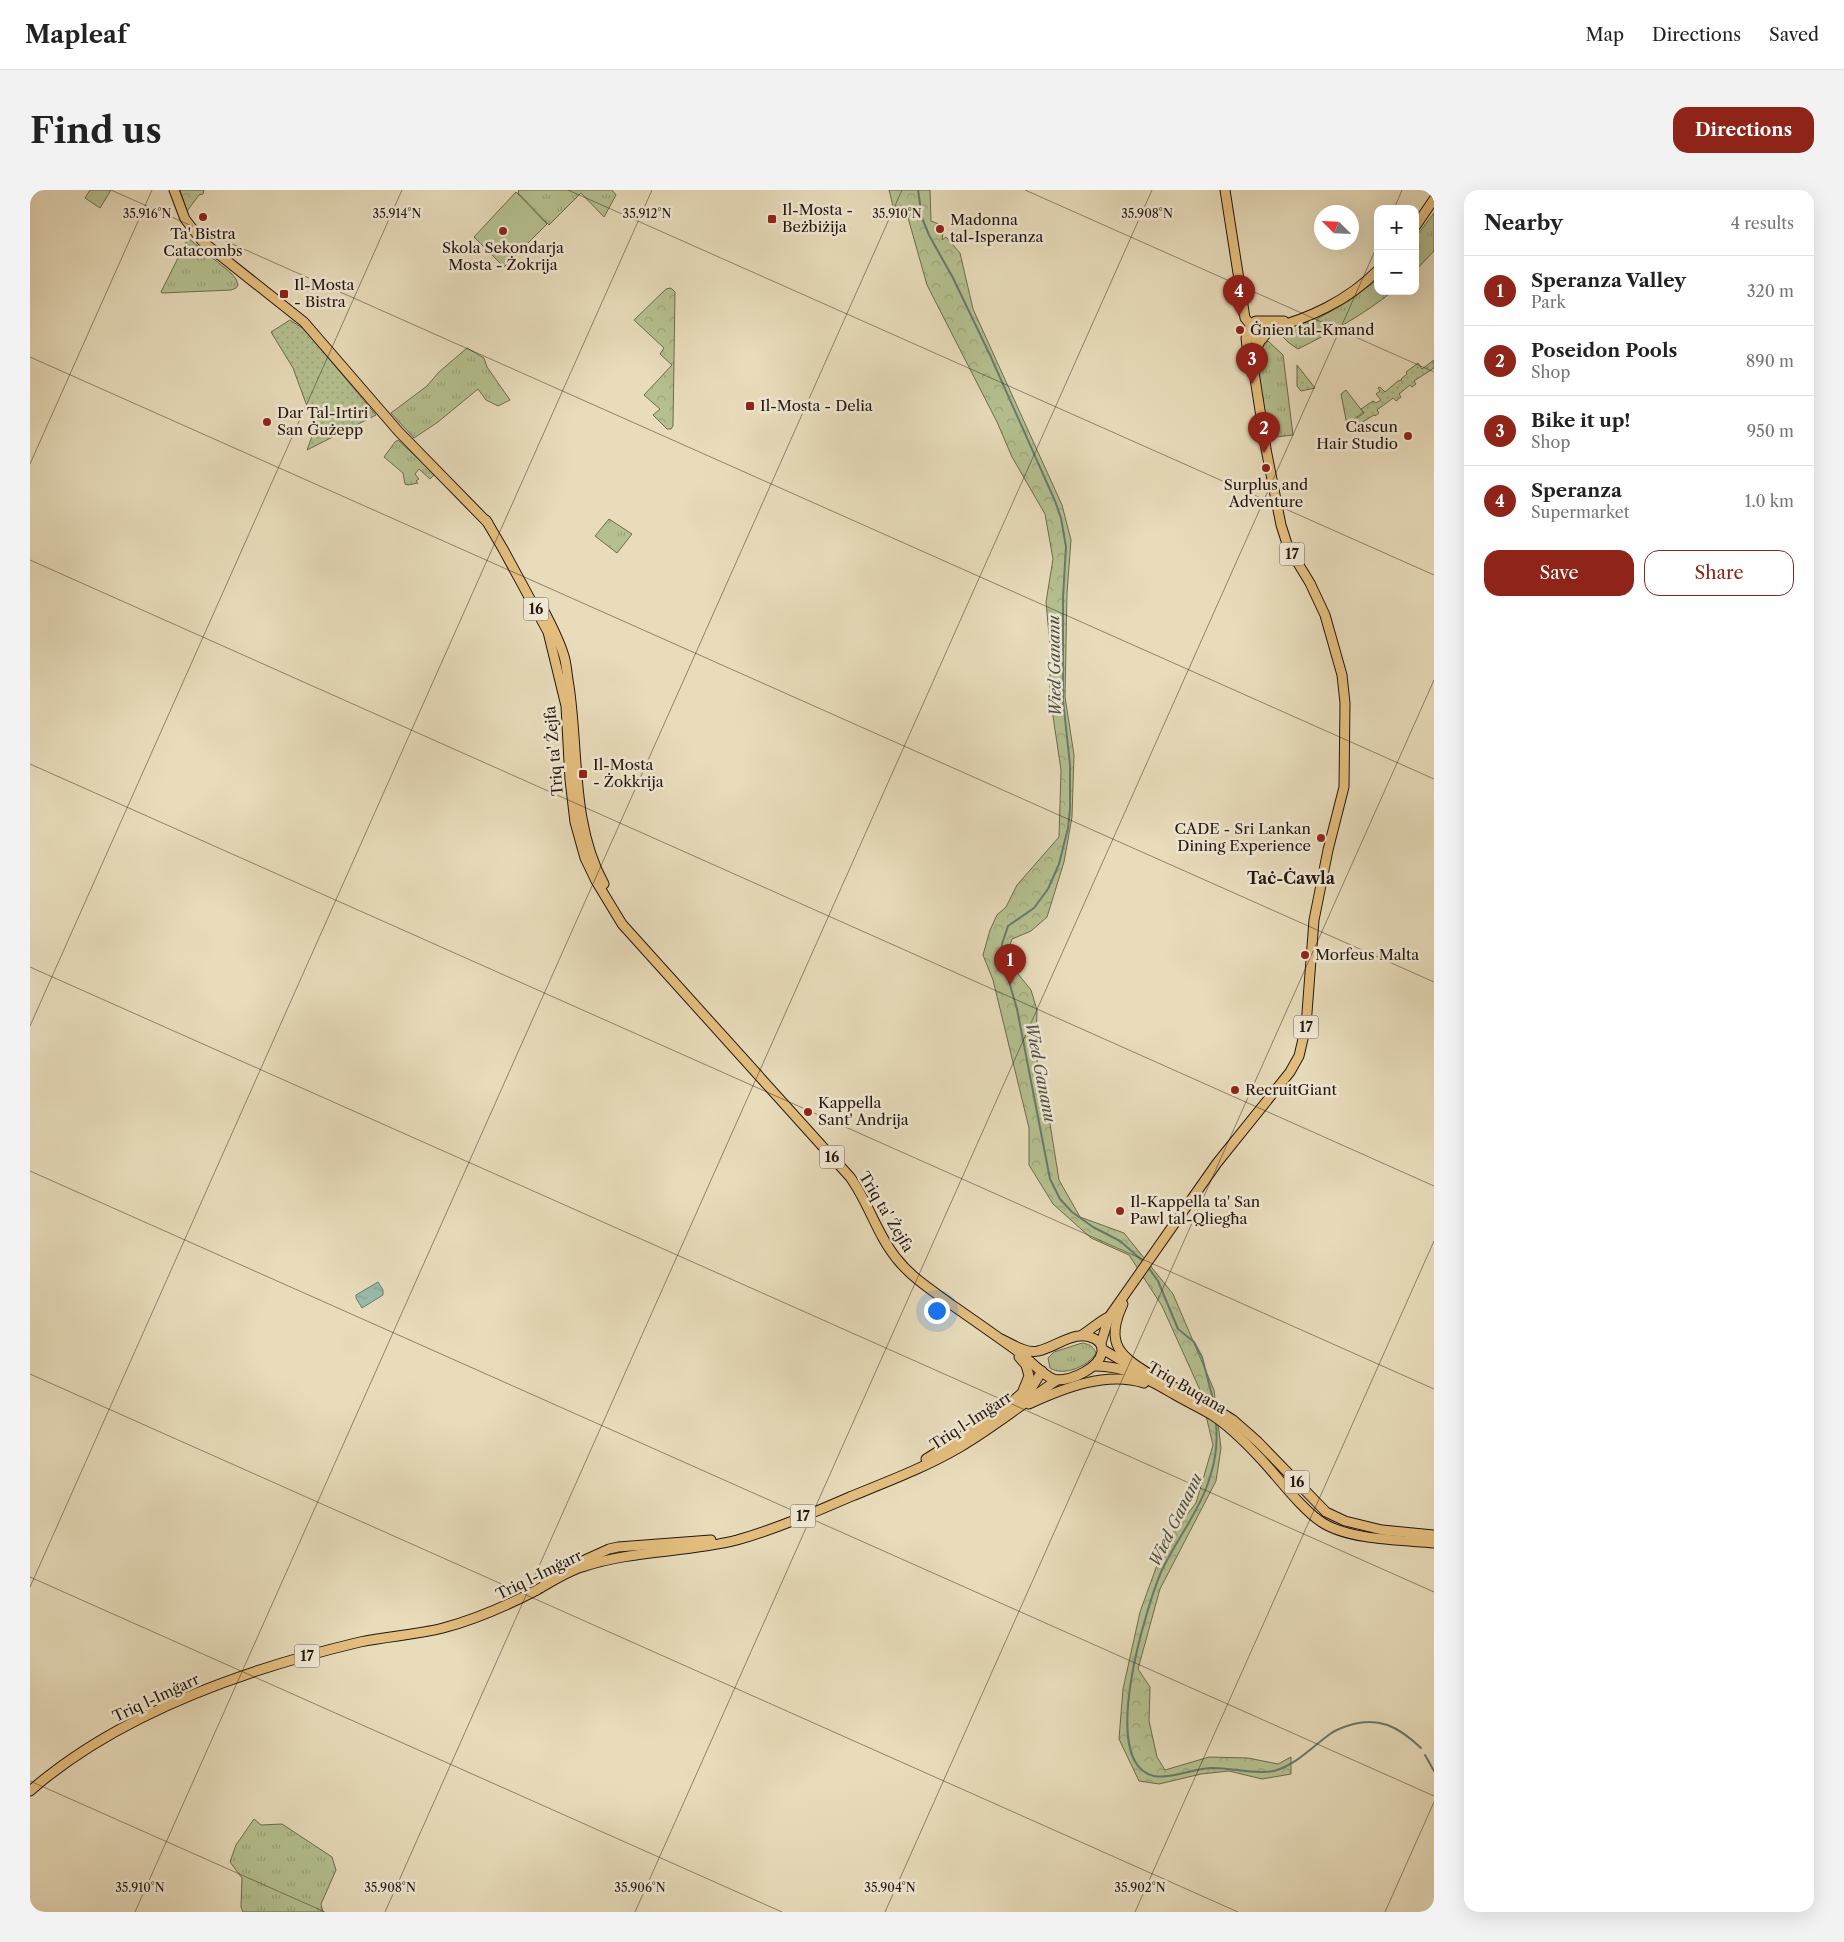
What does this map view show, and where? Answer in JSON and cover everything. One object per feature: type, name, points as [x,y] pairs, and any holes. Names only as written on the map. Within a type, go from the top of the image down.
[{"type":"main road","name":"Triq ta' Żejfa","points":[[174,190],[185,219],[202,240],[304,322],[400,432],[504,541],[549,620],[564,656],[568,703],[567,727],[570,780],[575,822],[585,858],[602,893],[622,924],[850,1177],[866,1203],[883,1238],[895,1257],[905,1268],[916,1279],[1040,1369]]},
{"type":"main road","name":"17","points":[[1101,1346],[1109,1317],[1217,1163],[1290,1072],[1299,1056],[1306,1026],[1314,920],[1328,850],[1344,787],[1345,704],[1342,675],[1325,615],[1310,583],[1288,547],[1280,525],[1254,372],[1248,355],[1246,338],[1249,329],[1245,318],[1225,190]]},
{"type":"main road","points":[[1419,221],[1434,198]]},
{"type":"main road","points":[[1264,325],[1265,336],[1261,339],[1253,339],[1249,329],[1256,321],[1264,325],[1308,317],[1348,295],[1374,273]]},
{"type":"main road","name":"17","points":[[1254,372],[1255,352],[1261,339]]},
{"type":"main road","name":"Triq ta' Żejfa","points":[[568,703],[572,716],[578,787],[591,855],[618,910],[664,971]]},
{"type":"main road","points":[[567,727],[572,716]]},
{"type":"main road","points":[[1132,1286],[1121,1308],[1114,1329],[1114,1340],[1121,1353],[1159,1380]]},
{"type":"main road","name":"17","points":[[1082,1335],[1098,1325],[1104,1318],[1109,1317]]},
{"type":"main road","name":"16","points":[[1042,1349],[1082,1335],[1094,1338],[1101,1346]]},
{"type":"main road","name":"Triq ta' Żejfa","points":[[999,1338],[1030,1350],[1037,1351],[1042,1349]]},
{"type":"main road","points":[[998,1414],[1022,1393],[1029,1376],[1022,1360],[999,1338]]},
{"type":"main road","points":[[1095,1366],[1100,1359],[1101,1346]]},
{"type":"main road","name":"Triq Buqana","points":[[1101,1346],[1128,1365],[1223,1413],[1258,1442],[1326,1512],[1345,1521],[1382,1530],[1434,1535]]},
{"type":"main road","points":[[1040,1369],[1038,1359],[1042,1349]]},
{"type":"main road","name":"Triq Buqana","points":[[1095,1366],[1112,1366],[1126,1370],[1212,1415],[1258,1456],[1307,1511],[1322,1523],[1346,1532],[1381,1538],[1434,1543]]},
{"type":"main road","name":"16","points":[[1040,1369],[1051,1378],[1057,1380],[1095,1366]]},
{"type":"main road","name":"Triq l-Imġarr","points":[[30,1783],[75,1750],[105,1732],[168,1700],[266,1663],[308,1649],[440,1623],[475,1614],[609,1549],[712,1540],[769,1523],[923,1461],[1022,1398],[1030,1389],[1040,1369]]},
{"type":"main road","points":[[961,1446],[1026,1406],[1066,1389],[1087,1383],[1105,1379],[1130,1380],[1171,1393]]},
{"type":"main road","name":"Triq l-Imġarr","points":[[30,1791],[79,1752],[105,1737],[184,1698],[266,1668],[364,1641],[440,1629],[477,1618],[494,1612],[581,1567],[635,1554],[712,1546],[750,1536],[818,1510],[926,1465],[961,1446],[1057,1380]]},
{"type":"main road","points":[[603,1553],[607,1556],[632,1551],[635,1554]]},
{"type":"green space","points":[[90,190],[111,190],[100,208],[85,198]]},
{"type":"green space","points":[[180,190],[204,190],[203,194],[199,195],[187,211]]},
{"type":"green space","points":[[519,190],[612,190],[616,195],[604,217],[581,193],[549,225],[518,193]]},
{"type":"green space","points":[[889,190],[930,190],[931,221],[944,226],[942,240],[946,237],[960,253],[973,309],[1062,505],[1071,540],[1067,593],[1065,697],[1074,755],[1072,817],[1064,862],[1047,917],[1031,931],[1012,939],[1008,951],[1010,964],[1031,990],[1037,1010],[1036,1047],[1039,1085],[1047,1105],[1059,1180],[1080,1217],[1124,1233],[1173,1294],[1214,1390],[1221,1448],[1216,1481],[1160,1589],[1138,1669],[1150,1687],[1149,1721],[1157,1757],[1165,1770],[1209,1757],[1248,1758],[1278,1764],[1291,1757],[1291,1774],[1262,1779],[1229,1771],[1201,1774],[1159,1784],[1139,1781],[1119,1739],[1123,1689],[1140,1612],[1165,1543],[1196,1503],[1213,1445],[1200,1390],[1162,1306],[1129,1255],[1091,1238],[1053,1204],[1029,1165],[1029,1128],[993,980],[983,955],[990,930],[997,915],[1006,907],[1017,885],[1059,837],[1061,770],[1050,696],[1050,646],[1046,602],[1053,559],[1045,514],[1012,457],[997,422],[927,285],[907,214],[895,214]]},
{"type":"green space","points":[[516,192],[547,224],[504,267],[474,237]]},
{"type":"green space","points":[[1434,213],[1434,251],[1419,267],[1419,250],[1419,233]]},
{"type":"green space","points":[[188,238],[231,273],[238,285],[236,288],[231,290],[161,292]]},
{"type":"green space","points":[[1374,282],[1374,295],[1388,295],[1347,323],[1298,349],[1276,330],[1300,323],[1314,324],[1317,322],[1317,319],[1349,301]]},
{"type":"green space","points":[[671,288],[675,292],[673,426],[671,429],[667,429],[653,415],[660,409],[644,395],[672,365],[660,354],[664,348],[634,320],[666,289]]},
{"type":"green space","points":[[290,320],[304,329],[376,415],[307,450],[315,428],[293,368],[271,332]]},
{"type":"green space","points":[[1268,341],[1283,355],[1293,435],[1268,438],[1258,371],[1258,353]]},
{"type":"green space","points":[[467,348],[484,358],[487,367],[510,400],[498,406],[486,400],[478,389],[438,422],[414,438],[391,413],[427,386],[439,372]]},
{"type":"green space","points":[[1434,360],[1434,368],[1414,381],[1416,384],[1412,387],[1410,385],[1399,394],[1401,397],[1396,401],[1393,398],[1377,410],[1379,413],[1356,426],[1353,421],[1364,413],[1361,409],[1373,401],[1376,403],[1381,400],[1376,394],[1380,391],[1378,388],[1380,387],[1385,392],[1402,380],[1407,374],[1406,372],[1418,363],[1422,369]]},
{"type":"green space","points":[[1297,365],[1315,388],[1301,391],[1297,386]]},
{"type":"green space","points":[[1346,390],[1363,412],[1347,425],[1341,394]]},
{"type":"green space","points":[[398,440],[435,474],[430,479],[419,469],[415,474],[419,479],[416,481],[418,483],[405,484],[403,473],[384,457]]},
{"type":"green space","points":[[609,519],[632,534],[617,553],[595,536]]},
{"type":"green space","points":[[1082,1343],[1090,1346],[1096,1353],[1088,1362],[1068,1371],[1050,1368],[1048,1358],[1054,1352]]},
{"type":"green space","points":[[254,1819],[261,1825],[282,1824],[332,1857],[336,1870],[321,1904],[323,1912],[243,1912],[241,1907],[242,1878],[230,1862],[236,1845]]},
{"type":"water","points":[[378,1282],[383,1290],[383,1295],[362,1308],[356,1295]]},
{"type":"waterway","name":"Wied Gananu","points":[[918,190],[922,218],[929,235],[953,278],[990,355],[1055,501],[1061,518],[1066,547],[1063,597],[1063,700],[1070,765],[1068,828],[1059,864],[1048,889],[1034,908],[1008,926],[1001,954],[1017,1009],[1050,1179],[1060,1199],[1072,1212],[1093,1227],[1120,1241],[1143,1261]]},
{"type":"waterway","name":"Wied Gananu","points":[[1148,1267],[1158,1281],[1178,1329],[1194,1342],[1202,1357],[1214,1403]]},
{"type":"waterway","name":"Wied Gananu","points":[[1216,1423],[1215,1455],[1207,1486],[1197,1508],[1161,1572],[1146,1616],[1138,1648],[1127,1715],[1129,1743],[1137,1765],[1154,1776],[1161,1777],[1210,1768],[1258,1772],[1274,1771],[1290,1765],[1336,1730],[1358,1723],[1369,1722],[1387,1725],[1396,1729],[1421,1748]]},
{"type":"waterway","points":[[1425,1755],[1434,1771]]},
{"type":"place","name":"Ta' Bistra Catacombs","points":[[203,217]]},
{"type":"place","name":"Il-Mosta - Beżbiżija","points":[[772,219]]},
{"type":"place","name":"Madonna tal-Isperanza","points":[[940,229]]},
{"type":"place","name":"Skola Sekondarja Mosta - Żokrija","points":[[503,231]]},
{"type":"place","name":"Il-Mosta - Bistra","points":[[284,294]]},
{"type":"place","name":"Speranza","points":[[1239,316]]},
{"type":"place","name":"Ġnien tal-Kmand","points":[[1240,330]]},
{"type":"place","name":"Bike it up!","points":[[1252,384]]},
{"type":"place","name":"Il-Mosta - Delia","points":[[750,406]]},
{"type":"place","name":"Dar Tal-Irtiri San Ġużepp","points":[[267,422]]},
{"type":"place","name":"Cascun Hair Studio","points":[[1408,436]]},
{"type":"place","name":"Poseidon Pools","points":[[1264,453]]},
{"type":"place","name":"Surplus and Adventure","points":[[1266,468]]},
{"type":"place","name":"Il-Mosta - Żokkrija","points":[[583,774]]},
{"type":"place","name":"CADE - Sri Lankan Dining Experience","points":[[1321,838]]},
{"type":"place","name":"Morfeus Malta","points":[[1305,955]]},
{"type":"place","name":"Speranza Valley","points":[[1010,985]]},
{"type":"place","name":"RecruitGiant","points":[[1235,1090]]},
{"type":"place","name":"Kappella Sant' Andrija","points":[[808,1112]]},
{"type":"place","name":"Il-Kappella ta' San Pawl tal-Qliegħa","points":[[1120,1211]]},
{"type":"district","name":"Taċ-Ċawla","points":[[1291,878]]}]
